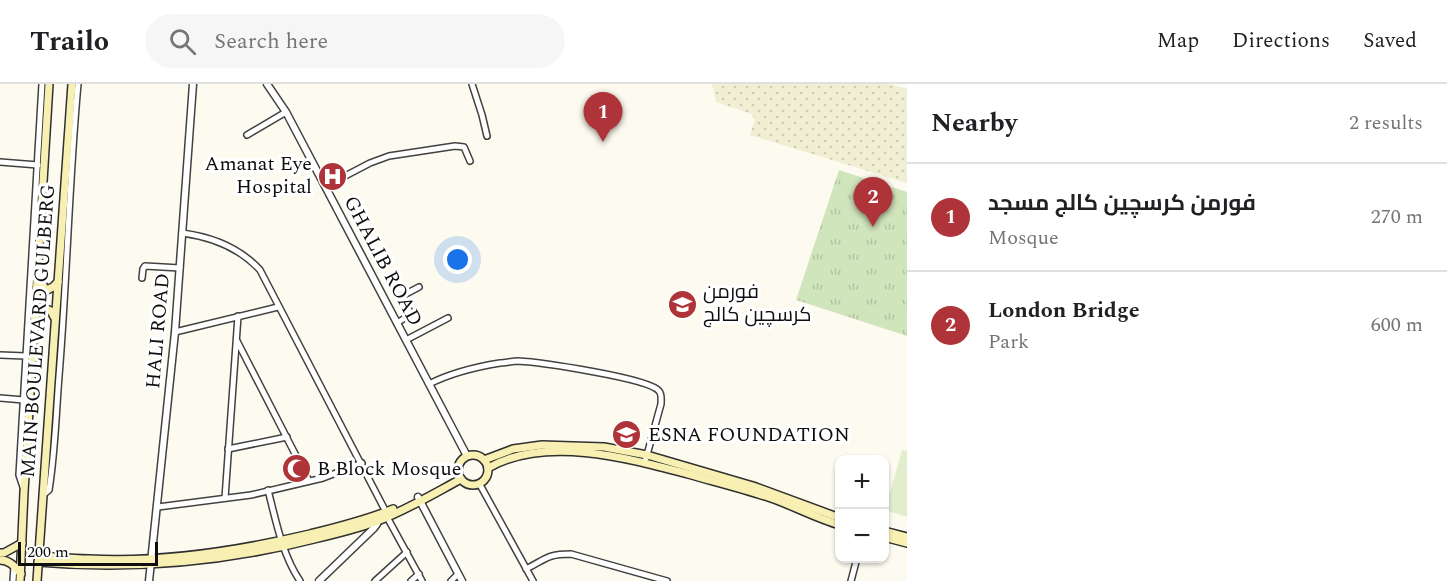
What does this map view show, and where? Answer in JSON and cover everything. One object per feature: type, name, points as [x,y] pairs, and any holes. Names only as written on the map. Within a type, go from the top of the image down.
[{"type":"main road","name":"MAIN BOULEVARD GULBERG","points":[[20,578],[49,84]]},
{"type":"main road","name":"MAIN BOULEVARD GULBERG","points":[[37,581],[72,84]]},
{"type":"main road","points":[[37,276],[47,290],[58,282]]},
{"type":"main road","points":[[35,316],[39,311],[47,308],[56,320]]},
{"type":"main road","points":[[484,460],[513,449],[542,446],[604,447],[749,491],[835,523]]},
{"type":"main road","points":[[488,468],[507,458],[545,452],[578,452],[646,459],[753,486],[835,516]]},
{"type":"main road","points":[[476,455],[484,460],[488,468],[486,477],[479,483],[469,484],[460,477],[458,471],[460,462],[467,456],[476,455]]},
{"type":"main road","points":[[39,559],[151,562],[283,544],[337,533],[376,521],[460,477]]},
{"type":"main road","points":[[283,544],[387,514]]},
{"type":"main road","points":[[889,532],[907,537]]},
{"type":"main road","points":[[40,537],[56,560]]},
{"type":"main road","points":[[889,538],[907,543]]},
{"type":"main road","points":[[0,553],[22,543]]},
{"type":"main road","points":[[0,560],[5,560],[14,566],[20,578]]},
{"type":"main road","points":[[37,581],[56,560]]},
{"type":"street","points":[[24,492],[20,475],[42,84]]},
{"type":"street","points":[[43,495],[49,490],[53,452],[78,84]]},
{"type":"street","name":"HALI ROAD","points":[[149,581],[175,332],[193,84]]},
{"type":"street","name":"GHALIB ROAD","points":[[267,84],[286,112],[326,186],[467,456]]},
{"type":"street","points":[[472,84],[487,136]]},
{"type":"street","points":[[247,135],[286,112]]},
{"type":"street","points":[[326,186],[388,156],[455,146],[464,147],[470,161]]},
{"type":"street","points":[[0,162],[38,165]]},
{"type":"street","points":[[182,233],[218,241],[236,249],[260,270],[422,581]]},
{"type":"street","points":[[142,278],[142,269],[145,266],[180,268]]},
{"type":"street","points":[[397,323],[411,314],[402,296],[418,287]]},
{"type":"street","points":[[175,332],[278,307]]},
{"type":"street","points":[[225,498],[238,316]]},
{"type":"street","points":[[406,340],[448,318]]},
{"type":"street","points":[[236,340],[309,481]]},
{"type":"street","points":[[0,355],[26,357]]},
{"type":"street","points":[[429,384],[448,375],[482,366],[517,361],[561,366],[632,380],[653,387],[659,391],[661,404],[646,459]]},
{"type":"street","points":[[0,398],[24,400]]},
{"type":"street","points":[[228,449],[287,437]]},
{"type":"street","points":[[158,507],[268,490],[309,481],[362,464]]},
{"type":"street","points":[[479,483],[532,581]]},
{"type":"street","points":[[268,490],[283,544],[300,581]]},
{"type":"street","points":[[419,499],[460,578],[451,581]]},
{"type":"street","points":[[319,581],[374,528],[376,521]]},
{"type":"street","points":[[375,581],[407,552]]},
{"type":"street","points":[[526,569],[550,556],[571,554],[667,581]]},
{"type":"street","points":[[851,581],[856,563]]},
{"type":"street","points":[[13,581],[14,566]]},
{"type":"street","points":[[411,581],[419,574]]},
{"type":"shaded area","points":[[712,84],[890,84],[907,89],[907,183],[750,135],[755,119],[751,114],[716,102]]},
{"type":"green space","points":[[839,170],[907,192],[907,336],[796,300]]},
{"type":"green space","points":[[902,450],[907,451],[907,517],[889,511],[889,496]]},
{"type":"place","name":"فورمن کرسچین کالج مسجد","points":[[603,142]]},
{"type":"place","name":"Amanat Eye Hospital","points":[[333,176]]},
{"type":"place","name":"London Bridge","points":[[873,227]]},
{"type":"place","name":"فورمن کرسچین کالج","points":[[682,304]]},
{"type":"place","name":"ESNA FOUNDATION","points":[[627,435]]},
{"type":"place","name":"B Block Mosque","points":[[296,469]]}]
